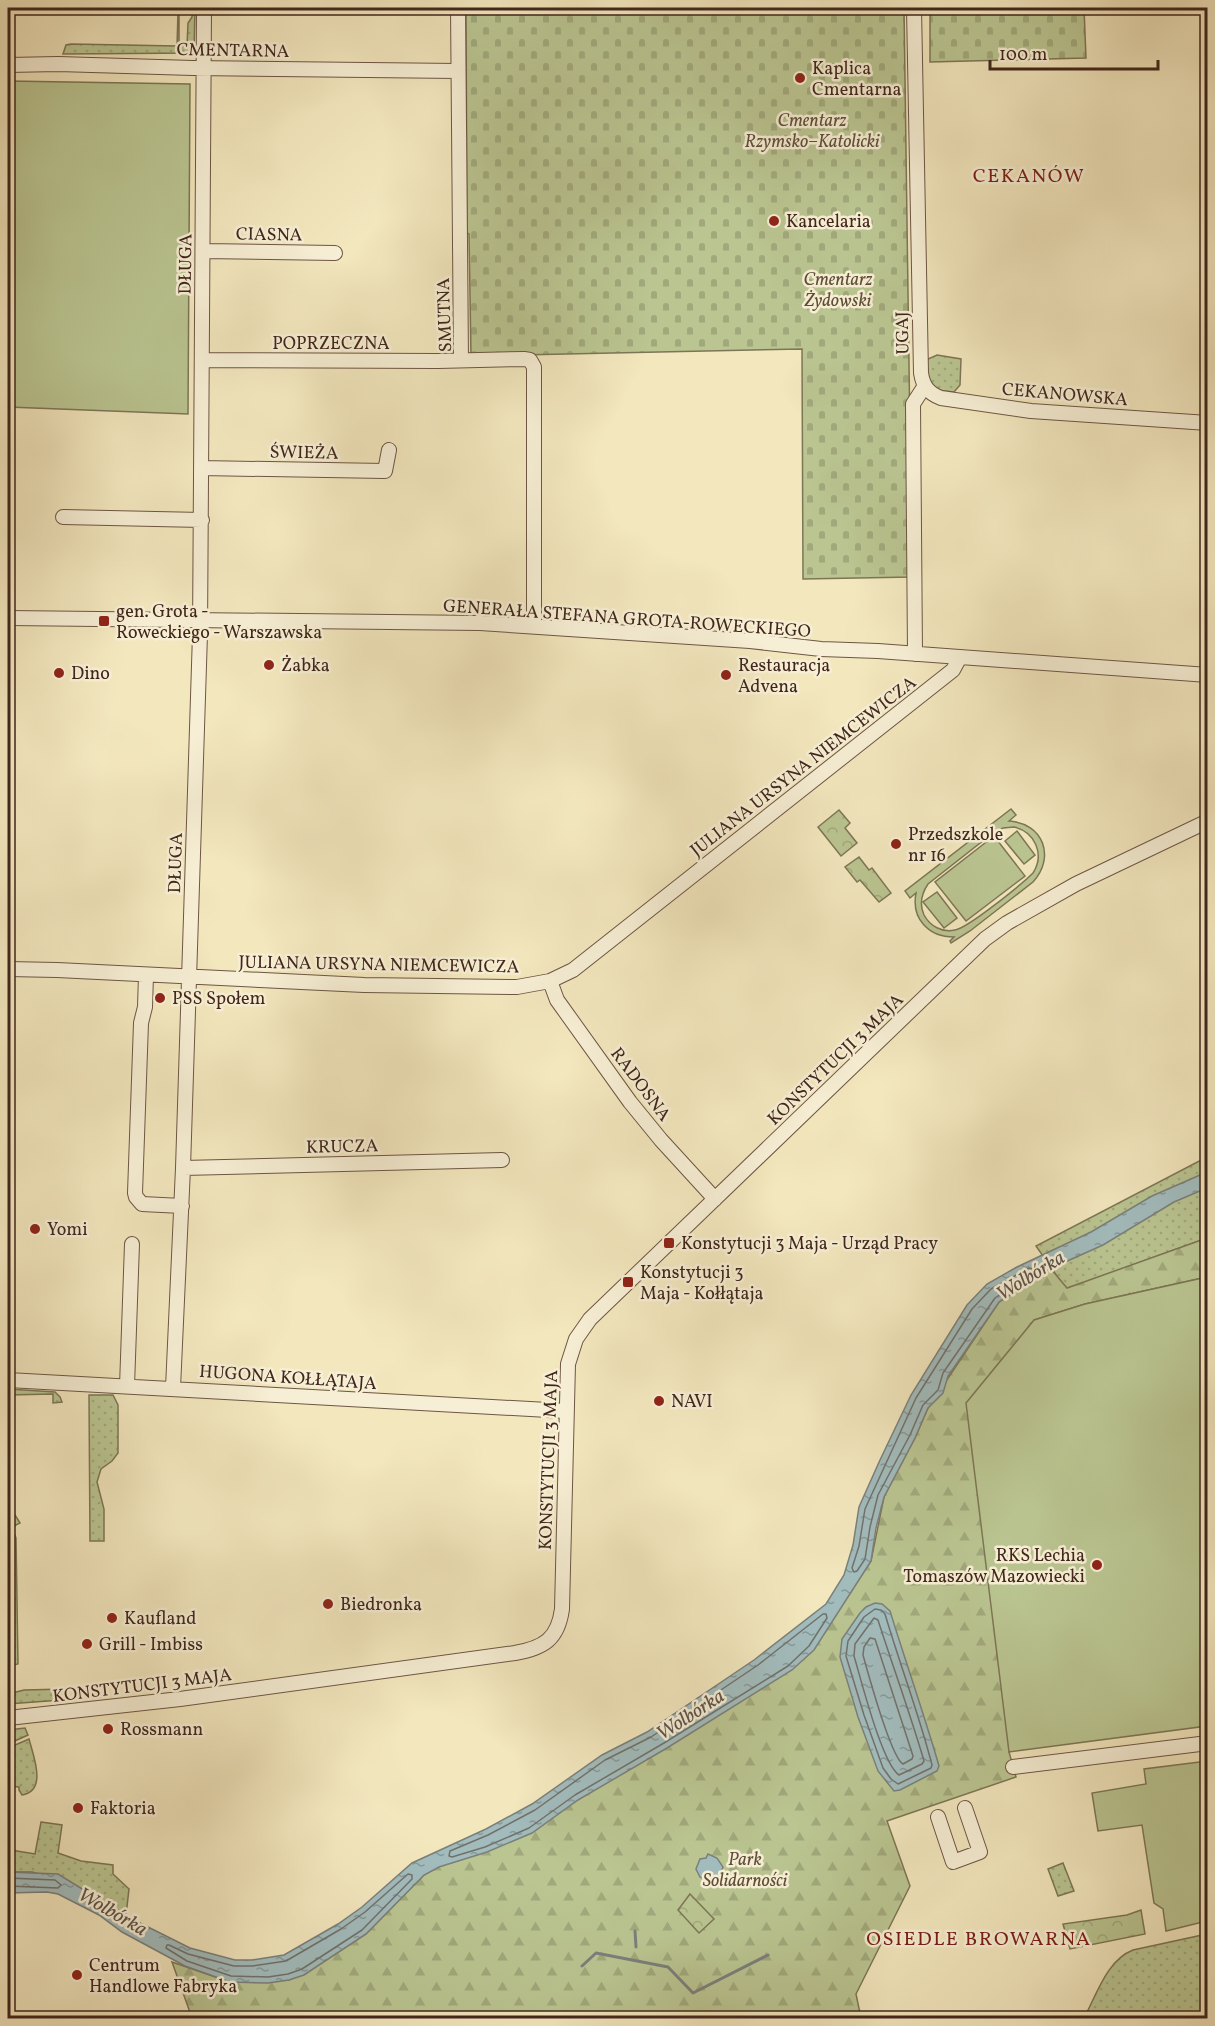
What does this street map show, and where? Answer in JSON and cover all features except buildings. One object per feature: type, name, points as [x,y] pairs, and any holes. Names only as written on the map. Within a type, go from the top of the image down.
[{"type":"street","name":"DŁUGA","points":[[174,1388],[182,1206],[200,620],[204,8]]},
{"type":"street","name":"SMUTNA","points":[[458,8],[460,360],[524,359],[530,360],[534,367],[534,626]]},
{"type":"street","name":"UGAJ","points":[[914,8],[921,372],[924,387],[913,404],[915,654]]},
{"type":"street","name":"CMENTARNA","points":[[8,65],[458,71]]},
{"type":"street","name":"CIASNA","points":[[203,251],[335,253]]},
{"type":"street","name":"POPRZECZNA","points":[[202,360],[406,362],[460,360]]},
{"type":"street","name":"CEKANOWSKA","points":[[924,387],[941,398],[1031,411],[1208,423]]},
{"type":"street","name":"ŚWIEŻA","points":[[201,468],[385,471],[389,450]]},
{"type":"street","points":[[63,517],[202,520]]},
{"type":"street","name":"GENERAŁA STEFANA GROTA-ROWECKIEGO","points":[[8,618],[480,623],[1208,675]]},
{"type":"street","name":"JULIANA URSYNA NIEMCEWICZA","points":[[8,969],[364,985],[517,987],[550,981],[573,969],[953,670],[960,657]]},
{"type":"street","name":"KONSTYTUCJI 3 MAJA","points":[[8,1718],[180,1699],[534,1650],[548,1641],[557,1630],[562,1609],[568,1364],[571,1351],[582,1329],[606,1303],[996,931],[1076,884],[1208,821]]},
{"type":"street","points":[[146,975],[145,1007],[141,1023],[135,1193],[142,1204],[182,1206]]},
{"type":"street","name":"RADOSNA","points":[[550,981],[557,1000],[630,1102],[715,1199]]},
{"type":"street","name":"KRUCZA","points":[[183,1168],[502,1160]]},
{"type":"street","points":[[127,1386],[132,1244]]},
{"type":"street","name":"HUGONA KOŁŁĄTAJA","points":[[8,1380],[566,1411]]},
{"type":"street","points":[[1013,1767],[1208,1743]]},
{"type":"street","points":[[938,1817],[953,1862],[980,1852],[965,1808]]},
{"type":"green space","points":[[170,8],[177,8],[179,11],[179,45],[187,46],[188,23],[192,17],[192,8],[195,8],[194,53],[63,54],[66,45],[71,44],[177,46],[178,12],[170,12]]},
{"type":"green space","points":[[466,8],[904,8],[912,577],[803,579],[802,349],[471,356],[469,234],[467,233]]},
{"type":"green space","points":[[930,8],[1084,8],[1086,58],[930,62]]},
{"type":"green space","points":[[8,81],[190,84],[188,414],[8,407]]},
{"type":"green space","points":[[937,355],[961,359],[960,385],[954,392],[936,390],[929,379],[926,371],[928,359]]},
{"type":"green space","points":[[1011,809],[1016,815],[1009,821],[1021,823],[1030,828],[1038,835],[1042,843],[1044,862],[1033,882],[951,943],[954,937],[937,934],[924,925],[916,911],[916,893],[910,898],[905,891]],"holes":[[[1014,827],[1028,834],[1038,851],[1033,873],[995,905],[962,927],[946,930],[937,928],[930,922],[922,911],[921,903],[928,884],[993,833],[1003,828]]]},
{"type":"green space","points":[[839,810],[850,823],[845,828],[857,843],[841,856],[818,827]]},
{"type":"green space","points":[[1017,831],[1035,855],[1024,864],[1005,841]]},
{"type":"green space","points":[[994,836],[1025,876],[966,921],[935,882]]},
{"type":"green space","points":[[859,857],[869,870],[872,868],[891,893],[879,902],[860,880],[857,882],[845,867]]},
{"type":"green space","points":[[937,892],[957,918],[944,928],[923,902]]},
{"type":"green space","points":[[1207,1157],[1207,1238],[1066,1289],[1036,1246]]},
{"type":"green space","name":"Park Solidarności","points":[[1207,1238],[1207,1277],[1085,1304],[1034,1320],[1009,1752],[1016,1777],[887,1821],[910,1886],[856,1994],[861,2018],[192,2018],[172,1962],[230,1982],[289,1980],[318,1965],[366,1934],[424,1875],[814,1649],[871,1561],[884,1497],[928,1408],[999,1302],[1051,1269],[1067,1288]]},
{"type":"green space","name":"RKS Lechia Tomaszów Mazowiecki","points":[[1207,1277],[1207,1726],[1009,1752],[966,1403],[1034,1320],[1085,1304]]},
{"type":"green space","points":[[8,1389],[55,1392],[62,1402],[53,1403],[53,1394],[8,1395]]},
{"type":"green space","points":[[89,1395],[113,1395],[118,1405],[118,1453],[101,1469],[97,1482],[104,1509],[104,1541],[90,1541]]},
{"type":"green space","points":[[15,1515],[20,1523],[12,1527],[16,1538],[18,1664],[8,1666],[8,1649],[14,1648],[8,1519]]},
{"type":"green space","points":[[65,1689],[61,1700],[8,1704],[8,1694],[24,1690]]},
{"type":"green space","points":[[25,1728],[28,1735],[8,1744],[8,1730]]},
{"type":"green space","points":[[29,1739],[37,1780],[30,1792],[22,1795],[19,1787],[8,1786],[8,1748]]},
{"type":"green space","points":[[1207,1761],[1207,1921],[1166,1931],[1163,1909],[1154,1903],[1142,1825],[1098,1831],[1092,1793],[1146,1784],[1144,1769]]},
{"type":"green space","points":[[41,1822],[62,1825],[58,1853],[81,1861],[113,1865],[113,1874],[129,1889],[126,1915],[71,1883],[32,1872],[8,1872],[8,1836],[12,1837],[11,1850],[35,1854]]},
{"type":"green space","points":[[1063,1863],[1074,1891],[1058,1896],[1048,1869]]},
{"type":"green space","points":[[690,1894],[714,1919],[699,1933],[678,1910]]},
{"type":"green space","points":[[1141,1910],[1145,1934],[1070,1949],[1063,1924],[1127,1915]]},
{"type":"green space","points":[[1207,1934],[1207,1948],[1203,1950],[1207,1974],[1207,2017],[1084,2018],[1109,1970],[1124,1955],[1133,1950]]},
{"type":"water","name":"Wolbórka","points":[[1207,1172],[1207,1188],[1174,1202],[1103,1245],[1045,1271],[999,1302],[948,1376],[943,1393],[928,1408],[884,1497],[871,1561],[814,1650],[792,1670],[578,1800],[532,1833],[487,1852],[439,1867],[424,1875],[366,1934],[304,1975],[268,1983],[230,1982],[185,1966],[122,1932],[99,1915],[58,1894],[8,1893],[8,1872],[58,1874],[126,1916],[190,1948],[235,1960],[284,1955],[338,1924],[362,1907],[412,1863],[486,1829],[532,1804],[602,1755],[647,1732],[754,1660],[826,1604],[844,1575],[853,1545],[859,1507],[880,1460],[911,1395],[967,1305],[987,1284],[1017,1267],[1091,1232],[1152,1196]]},
{"type":"water","points":[[875,1603],[882,1604],[890,1611],[939,1766],[937,1771],[894,1791],[878,1771],[858,1717],[840,1657],[842,1639],[860,1613]]},
{"type":"water","points":[[708,1854],[717,1858],[723,1867],[720,1875],[710,1882],[700,1877],[696,1869],[700,1859],[706,1858]]},
{"type":"waterway","points":[[635,1931],[636,1947]]},
{"type":"waterway","points":[[582,1966],[596,1953],[668,1967],[693,1993],[768,1955]]},
{"type":"place","name":"Kaplica Cmentarna","points":[[800,78]]},
{"type":"place","name":"Kancelaria","points":[[774,221]]},
{"type":"place","name":"gen. Grota - Roweckiego - Warszawska","points":[[104,621]]},
{"type":"place","name":"Żabka","points":[[269,665]]},
{"type":"place","name":"Dino","points":[[59,673]]},
{"type":"place","name":"Restauracja Advena","points":[[726,675]]},
{"type":"place","name":"Przedszkole nr 16","points":[[896,844]]},
{"type":"place","name":"PSS Społem","points":[[160,998]]},
{"type":"place","name":"Yomi","points":[[35,1229]]},
{"type":"place","name":"Konstytucji 3 Maja - Urząd Pracy","points":[[669,1243]]},
{"type":"place","name":"Konstytucji 3 Maja - Kołłątaja","points":[[628,1282]]},
{"type":"place","name":"NAVI","points":[[659,1401]]},
{"type":"place","name":"RKS Lechia Tomaszów Mazowiecki","points":[[1097,1565]]},
{"type":"place","name":"Biedronka","points":[[328,1604]]},
{"type":"place","name":"Kaufland","points":[[112,1618]]},
{"type":"place","name":"Grill - Imbiss","points":[[87,1644]]},
{"type":"place","name":"Rossmann","points":[[108,1729]]},
{"type":"place","name":"Faktoria","points":[[78,1808]]},
{"type":"place","name":"Centrum Handlowe Fabryka","points":[[77,1975]]},
{"type":"district","name":"CEKANÓW","points":[[1029,175]]},
{"type":"district","name":"OSIEDLE BROWARNA","points":[[979,1938]]},
{"type":"park label","name":"Cmentarz Rzymsko–Katolicki","points":[[812,130]]},
{"type":"park label","name":"Cmentarz Żydowski","points":[[838,289]]}]
